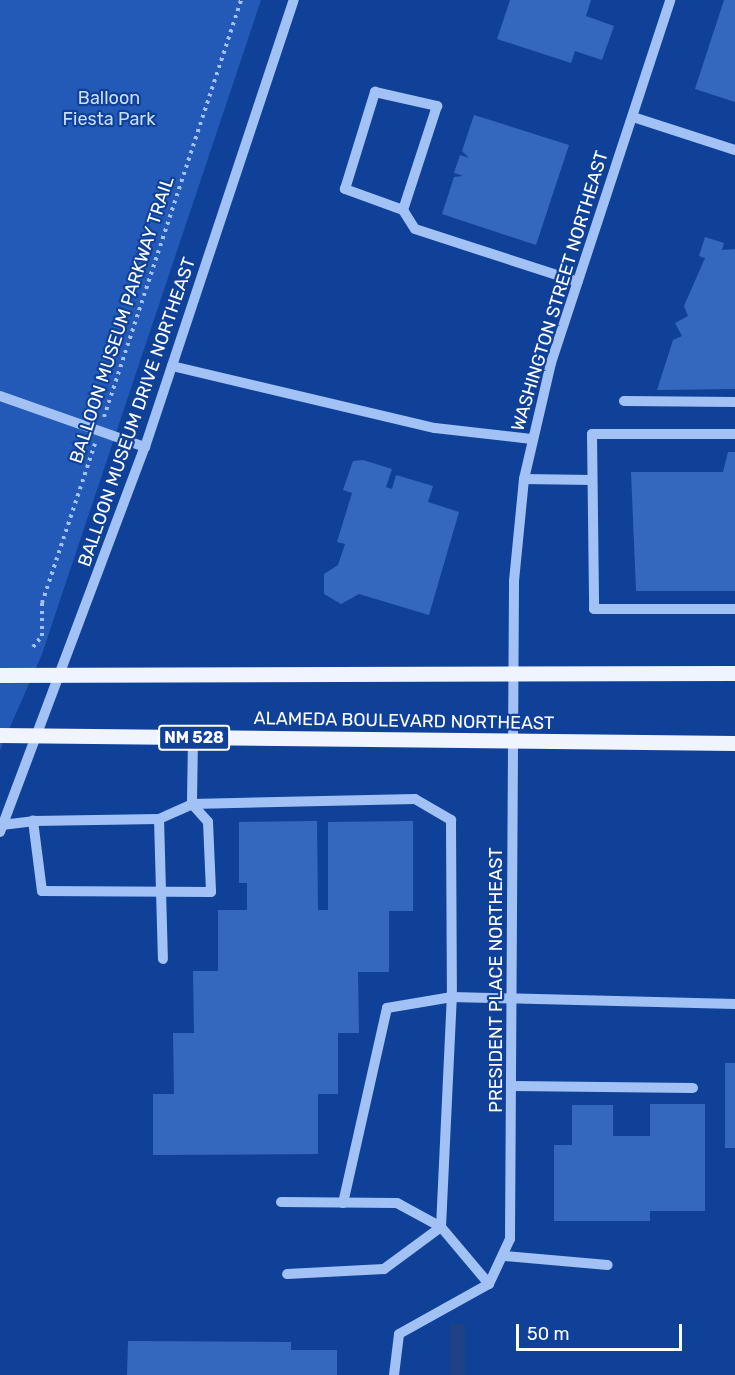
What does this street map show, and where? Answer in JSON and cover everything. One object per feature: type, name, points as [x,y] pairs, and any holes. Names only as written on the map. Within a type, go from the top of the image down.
[{"type":"main road","points":[[0,675],[514,671],[735,673]]},
{"type":"main road","name":"ALAMEDA BOULEVARD NORTHEAST","points":[[0,735],[513,743],[735,743]]},
{"type":"street","name":"BALLOON MUSEUM DRIVE NORTHEAST","points":[[1,828],[62,673],[145,447],[294,0]]},
{"type":"street","name":"WASHINGTON STREET NORTHEAST","points":[[514,671],[515,559],[531,439],[578,282],[670,0]]},
{"type":"street","points":[[403,210],[437,106],[375,92],[345,189],[403,210],[415,229],[578,282]]},
{"type":"street","points":[[633,117],[735,150]]},
{"type":"street","points":[[172,366],[435,428],[531,439]]},
{"type":"street","points":[[0,396],[100,428],[145,447]]},
{"type":"street","points":[[624,401],[735,402]]},
{"type":"street","points":[[735,434],[592,434],[594,609],[735,609]]},
{"type":"street","points":[[524,479],[592,480]]},
{"type":"street","name":"PRESIDENT PLACE NORTHEAST","points":[[489,1284],[505,1256],[512,1220],[514,671]]},
{"type":"street","points":[[33,821],[42,891],[211,892],[208,822],[192,804],[193,738]]},
{"type":"street","points":[[1,828],[33,821],[159,819],[192,804],[415,799],[451,820],[452,997],[441,1227]]},
{"type":"street","points":[[159,819],[163,959]]},
{"type":"street","points":[[344,1203],[387,1008],[452,997],[513,1003],[735,1004]]},
{"type":"street","points":[[512,1086],[693,1088]]},
{"type":"street","points":[[280,1202],[397,1203],[441,1227],[489,1284],[399,1334],[394,1375]]},
{"type":"street","points":[[287,1274],[384,1269],[441,1227]]},
{"type":"street","points":[[505,1256],[608,1265]]},
{"type":"path","name":"BALLOON MUSEUM PARKWAY TRAIL","points":[[33,647],[42,636],[42,603],[241,0]]},
{"type":"green space","name":"Balloon Fiesta Park","points":[[0,0],[261,0],[42,654],[0,750]]},
{"type":"shaded area","points":[[450,1324],[465,1324],[465,1375],[450,1375]]},
{"type":"building","points":[[510,0],[591,0],[586,16],[614,26],[602,60],[575,51],[571,63],[497,39]]},
{"type":"building","points":[[724,0],[735,0],[735,102],[695,89]]},
{"type":"building","points":[[474,115],[569,145],[536,245],[442,214],[454,177],[463,176],[454,173],[460,155],[469,158],[462,151]]},
{"type":"building","points":[[705,237],[724,243],[722,250],[735,249],[735,389],[657,390],[673,340],[682,336],[675,323],[688,316],[684,306],[705,258],[699,256]]},
{"type":"building","points":[[728,452],[735,452],[735,591],[636,591],[631,472],[723,472]]},
{"type":"building","points":[[363,460],[392,469],[386,487],[392,489],[396,475],[433,486],[428,502],[459,512],[429,615],[359,594],[341,604],[324,594],[324,574],[338,565],[345,544],[337,542],[352,493],[343,490],[353,461]]},
{"type":"building","points":[[317,821],[318,910],[328,910],[328,822],[413,821],[413,911],[389,911],[389,972],[358,972],[359,1033],[338,1033],[338,1094],[318,1094],[318,1154],[153,1155],[153,1094],[174,1094],[173,1033],[194,1033],[193,971],[218,971],[218,910],[247,910],[247,883],[239,883],[239,822]]},
{"type":"building","points":[[725,1063],[735,1063],[735,1148],[725,1148]]},
{"type":"building","points":[[650,1104],[705,1104],[705,1211],[650,1211],[650,1221],[554,1221],[554,1145],[572,1145],[572,1105],[613,1105],[613,1136],[650,1136]]},
{"type":"building","points":[[128,1341],[291,1342],[291,1350],[337,1350],[337,1375],[127,1375]]}]
